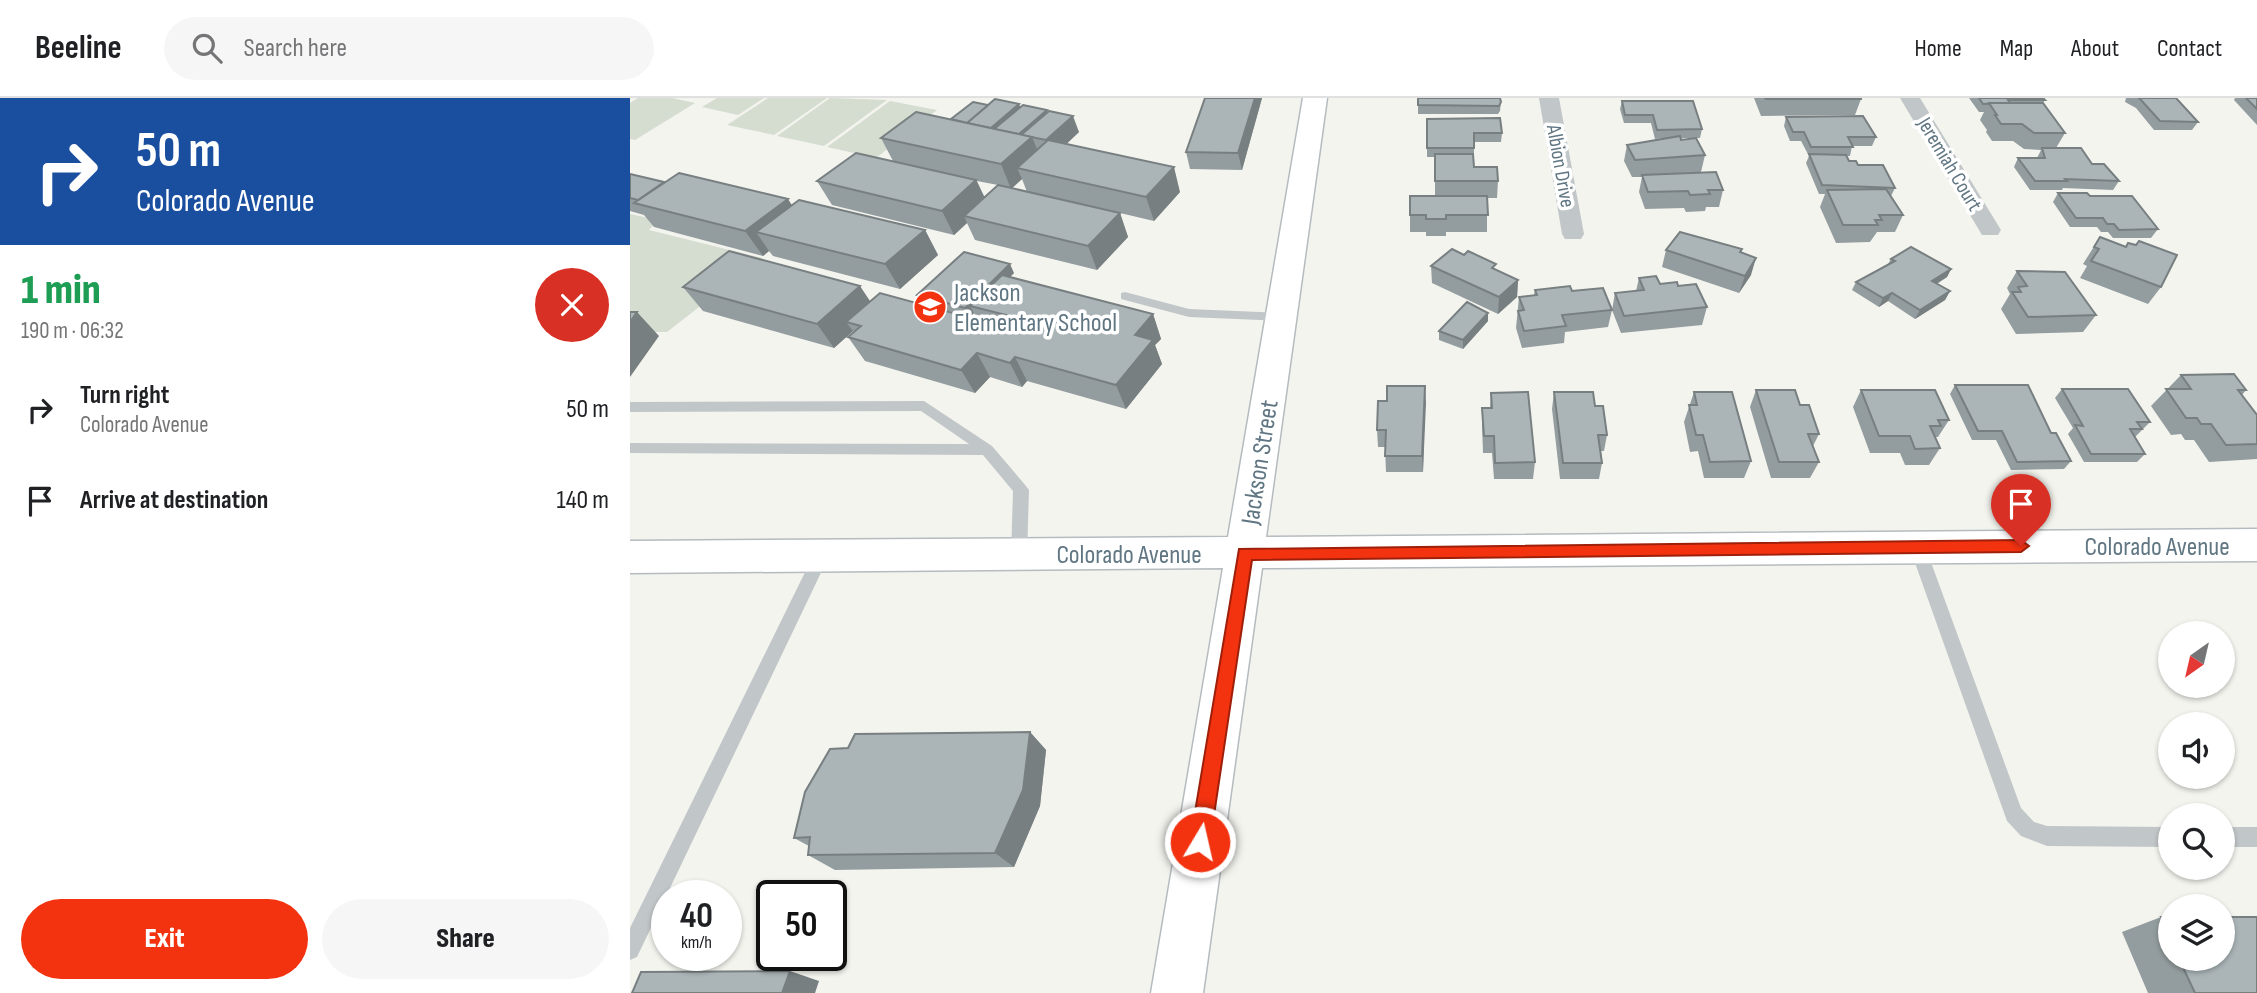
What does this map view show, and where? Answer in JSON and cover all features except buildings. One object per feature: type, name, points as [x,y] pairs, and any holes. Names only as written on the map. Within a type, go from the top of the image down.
[{"type":"street","name":"Jackson Street","points":[[1177,993],[1315,98]]},
{"type":"street","name":"Albion Drive","points":[[1549,98],[1573,234]]},
{"type":"street","name":"Jeremiah Court","points":[[1910,98],[1990,230]]},
{"type":"street","name":"Colorado Avenue","points":[[630,557],[2257,545]]},
{"type":"lane","points":[[1125,296],[1189,313],[1281,317]]},
{"type":"lane","points":[[630,407],[924,406],[987,450],[1021,490],[1019,555]]},
{"type":"lane","points":[[630,448],[987,450]]},
{"type":"lane","points":[[1917,546],[2014,814],[2028,829],[2047,836],[2158,836]]},
{"type":"lane","points":[[630,950],[638,917],[748,706],[821,556]]},
{"type":"lane","points":[[2235,837],[2257,837]]},
{"type":"shaded area","points":[[638,98],[672,98],[695,103],[635,140],[630,139],[630,103]]},
{"type":"shaded area","points":[[717,98],[764,98],[738,115],[702,107]]},
{"type":"shaded area","points":[[768,98],[827,98],[774,135],[727,125]]},
{"type":"shaded area","points":[[830,98],[887,100],[824,146],[777,136]]},
{"type":"shaded area","points":[[890,101],[937,110],[876,158],[827,147]]},
{"type":"shaded area","points":[[630,214],[658,220],[649,230],[762,258],[667,332],[630,332]]},
{"type":"place","name":"Jackson Elementary School","points":[[930,307]]},
{"type":"route","points":[[1200,842],[1245,553],[2021,546]]}]
